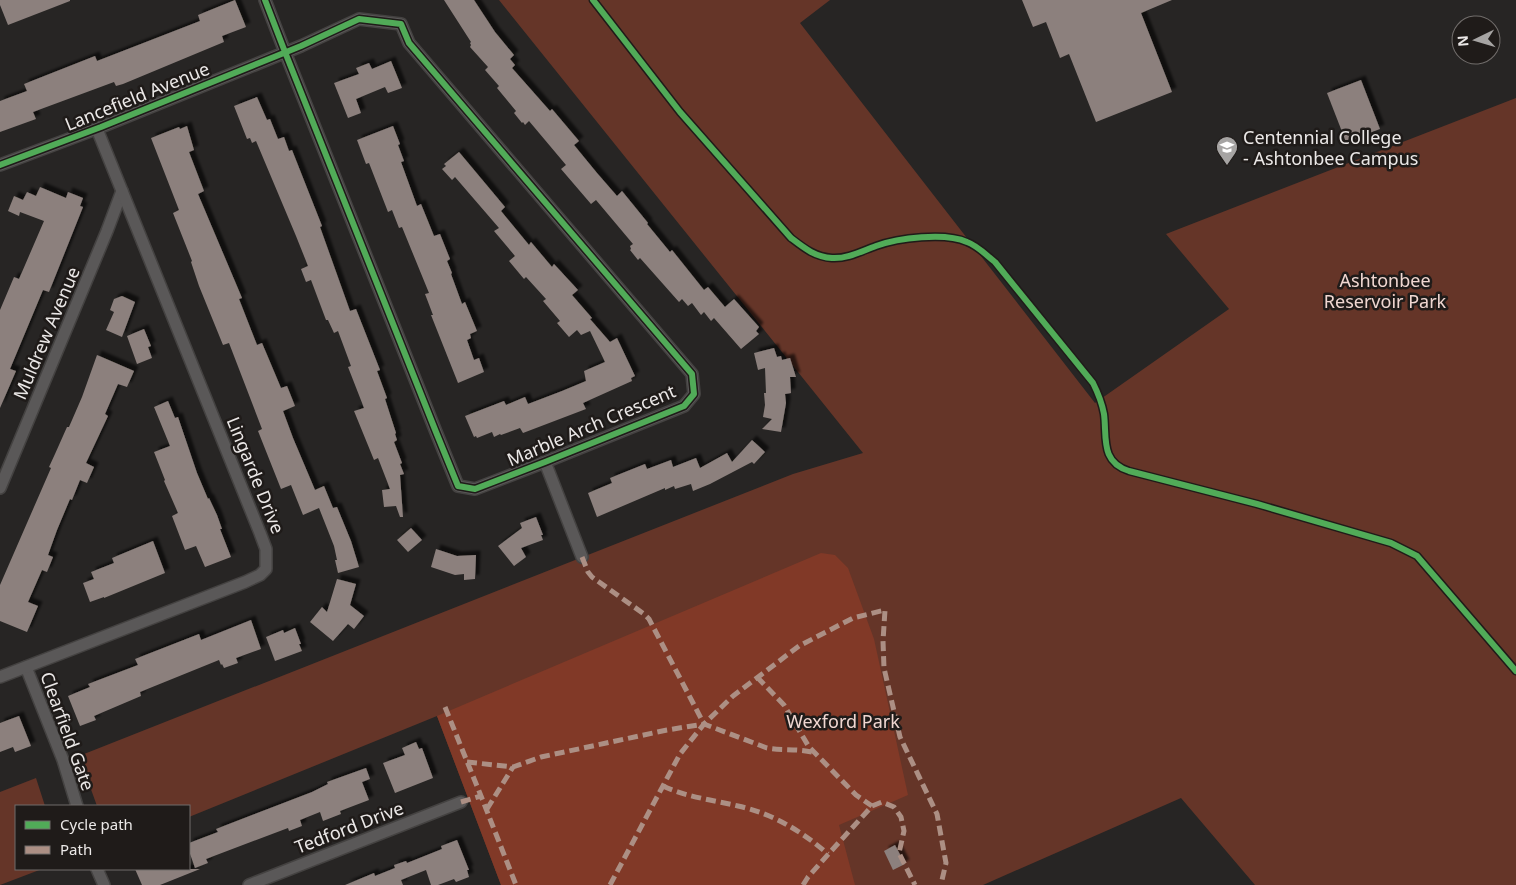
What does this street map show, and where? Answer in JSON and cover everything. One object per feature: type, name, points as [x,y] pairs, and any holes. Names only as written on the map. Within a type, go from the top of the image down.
[{"type":"street","name":"Marble Arch Crescent","points":[[265,0],[285,52],[458,486],[475,489],[684,406],[694,394],[692,374],[409,43],[402,24],[359,20],[285,52]]},
{"type":"street","name":"Lancefield Avenue","points":[[0,166],[97,129],[285,52]]},
{"type":"street","name":"Lingarde Drive","points":[[0,677],[246,582],[260,575],[266,569],[266,549],[260,533],[97,129]]},
{"type":"street","name":"Muldrew Avenue","points":[[0,488],[108,232],[122,191]]},
{"type":"street","name":"Marble Arch Crescent","points":[[545,462],[582,556]]},
{"type":"street","name":"Clearfield Gate","points":[[26,667],[64,760],[77,805]]},
{"type":"street","name":"Tedford Drive","points":[[249,885],[462,802]]},
{"type":"street","points":[[97,870],[104,885]]},
{"type":"green space","name":"Ashtonbee Reservoir Park","points":[[499,0],[830,0],[800,23],[1095,403],[1229,309],[1166,234],[1516,98],[1516,885],[1255,885],[1181,798],[983,885],[501,885],[437,716],[190,817],[190,805],[97,805],[79,756],[793,474],[863,453]]},
{"type":"green space","name":"Wexford Park","points":[[821,553],[835,555],[848,568],[874,639],[908,795],[839,825],[855,885],[501,885],[437,716]]},
{"type":"green space","points":[[36,778],[45,805],[15,805],[15,870],[39,870],[0,885],[0,792]]},
{"type":"building","points":[[0,0],[70,1],[8,25],[0,5]]},
{"type":"building","points":[[235,0],[246,27],[222,36],[224,42],[123,84],[116,86],[114,82],[33,112],[36,119],[0,132],[0,101],[27,91],[24,84],[95,56],[97,61],[200,21],[198,15]]},
{"type":"building","points":[[444,0],[474,0],[495,32],[514,55],[510,59],[515,65],[512,68],[550,111],[552,109],[579,141],[574,145],[597,173],[617,196],[622,191],[670,252],[672,250],[704,290],[708,287],[725,307],[734,299],[759,327],[756,331],[759,334],[741,349],[714,318],[711,321],[704,312],[701,315],[692,303],[688,306],[682,299],[679,302],[640,258],[638,260],[630,250],[630,246],[633,244],[596,200],[591,204],[561,169],[566,165],[529,121],[525,125],[514,113],[516,111],[497,88],[499,86],[485,70],[488,67],[470,47],[471,42]]},
{"type":"building","points":[[1022,0],[1172,0],[1141,13],[1172,92],[1096,122],[1069,54],[1060,58],[1046,22],[1033,27]]},
{"type":"building","points":[[391,61],[402,88],[388,93],[385,87],[356,99],[361,113],[348,118],[334,83],[359,74],[356,68],[369,63],[372,69]]},
{"type":"building","points":[[1361,80],[1380,129],[1346,142],[1327,93]]},
{"type":"building","points":[[257,97],[267,120],[270,119],[278,139],[284,137],[289,151],[292,150],[322,226],[320,227],[350,311],[356,309],[380,370],[377,371],[387,398],[385,399],[396,433],[397,440],[394,442],[404,474],[400,475],[403,517],[400,517],[396,506],[384,507],[382,490],[390,489],[378,458],[374,460],[354,411],[364,408],[348,367],[351,366],[338,331],[334,333],[328,320],[326,320],[311,280],[306,282],[301,269],[308,266],[296,236],[256,141],[252,143],[250,138],[247,139],[234,106]]},
{"type":"building","points":[[187,126],[194,150],[189,152],[204,191],[198,194],[242,298],[239,299],[257,345],[262,343],[281,388],[287,386],[295,406],[283,411],[293,438],[315,490],[324,486],[333,508],[337,507],[359,567],[338,573],[334,546],[319,508],[303,515],[291,485],[281,489],[258,431],[262,429],[229,343],[223,345],[199,286],[192,261],[173,213],[179,210],[151,138],[179,127],[180,129]]},
{"type":"building","points":[[393,126],[404,161],[401,162],[417,206],[421,204],[434,236],[440,234],[450,259],[447,261],[462,304],[465,302],[477,331],[470,334],[471,338],[467,340],[474,360],[479,358],[484,372],[458,383],[431,315],[433,315],[425,294],[429,293],[402,227],[399,228],[392,210],[388,212],[369,163],[366,164],[357,140]]},
{"type":"building","points":[[459,152],[505,207],[501,211],[529,245],[531,242],[552,267],[554,264],[578,290],[572,295],[592,318],[590,319],[610,342],[617,338],[635,376],[631,378],[632,381],[583,403],[586,409],[523,433],[520,428],[494,437],[492,432],[477,438],[476,436],[474,437],[465,416],[504,401],[506,405],[525,397],[528,404],[562,391],[586,381],[584,371],[605,362],[590,331],[581,335],[577,330],[569,337],[557,323],[560,321],[543,301],[546,299],[526,277],[524,279],[509,261],[515,256],[494,231],[499,228],[455,177],[452,180],[442,169],[446,166],[444,164]]},
{"type":"building","points":[[40,187],[66,198],[68,192],[83,198],[80,206],[83,207],[49,292],[43,290],[10,369],[16,371],[0,408],[0,310],[14,277],[19,279],[44,221],[20,212],[19,216],[8,211],[14,196],[23,200],[27,192],[36,196]]},
{"type":"building","points":[[122,296],[135,302],[122,337],[106,330],[114,312],[110,310],[114,299]]},
{"type":"building","points":[[144,329],[151,346],[148,347],[152,358],[137,364],[127,336]]},
{"type":"building","points":[[774,348],[777,357],[781,356],[782,360],[790,358],[796,377],[790,377],[791,393],[785,394],[786,403],[781,432],[762,429],[772,419],[763,417],[764,393],[766,393],[765,368],[758,370],[754,353]]},
{"type":"building","points":[[97,355],[134,371],[127,387],[118,384],[105,414],[108,416],[86,463],[94,467],[87,483],[80,480],[57,530],[48,555],[53,557],[47,572],[42,570],[28,602],[38,606],[27,632],[0,621],[0,585],[51,468],[49,467],[82,397]]},
{"type":"building","points":[[168,401],[175,418],[178,417],[197,473],[217,515],[222,529],[220,529],[231,557],[205,567],[196,546],[185,550],[172,516],[178,513],[154,452],[170,446],[154,407]]},
{"type":"building","points":[[752,440],[765,452],[754,464],[752,462],[693,491],[691,484],[675,489],[674,486],[665,490],[665,488],[597,517],[588,493],[612,483],[610,478],[645,464],[647,469],[671,460],[673,467],[696,458],[700,468],[727,453],[732,462]]},
{"type":"building","points":[[536,517],[543,540],[521,548],[526,557],[514,566],[498,546],[522,528],[520,523]]},
{"type":"building","points":[[411,528],[422,540],[408,552],[397,540]]},
{"type":"building","points":[[153,541],[165,573],[90,602],[83,583],[94,579],[91,572],[114,563],[112,558]]},
{"type":"building","points":[[436,549],[457,556],[476,555],[475,579],[464,580],[464,574],[455,575],[431,567]]},
{"type":"building","points":[[337,579],[356,584],[350,605],[364,616],[354,629],[348,624],[333,641],[310,622],[322,607],[327,612]]},
{"type":"building","points":[[251,620],[261,649],[236,658],[238,663],[224,668],[219,660],[140,692],[141,696],[94,716],[96,720],[80,726],[68,696],[90,687],[88,684],[138,665],[135,659],[199,634],[201,640]]},
{"type":"building","points":[[295,628],[302,651],[275,661],[266,637],[283,630],[284,633]]},
{"type":"building","points":[[19,716],[31,746],[15,752],[13,747],[0,752],[0,723]]},
{"type":"building","points":[[416,742],[419,749],[422,748],[433,778],[395,793],[383,763],[405,755],[402,748]]},
{"type":"building","points":[[366,768],[370,779],[362,782],[369,800],[340,811],[341,814],[323,821],[320,812],[300,820],[302,826],[289,831],[288,828],[206,859],[208,863],[195,868],[190,854],[190,843],[218,832],[216,829],[312,792],[328,784],[327,782]]},
{"type":"building","points":[[457,840],[469,870],[467,870],[469,877],[456,882],[454,879],[438,885],[431,885],[426,870],[401,880],[403,885],[345,885],[374,873],[375,876],[395,868],[394,865],[406,861],[407,863],[442,849],[441,846]]},
{"type":"building","points":[[895,845],[905,864],[893,870],[884,851]]},
{"type":"building","points":[[200,869],[160,885],[142,885],[135,870]]},
{"type":"marked path","points":[[582,557],[592,577],[649,619],[704,724]]},
{"type":"marked path","points":[[610,885],[680,754],[704,724],[733,696],[799,646],[853,618],[885,610],[884,668],[900,737],[937,814],[946,863],[942,880]]},
{"type":"marked path","points":[[757,677],[784,705],[809,747],[856,795],[872,806]]},
{"type":"marked path","points":[[445,707],[516,885]]},
{"type":"marked path","points":[[467,762],[513,767],[541,757],[704,724],[767,748],[815,753]]},
{"type":"marked path","points":[[487,809],[513,767]]},
{"type":"marked path","points":[[663,786],[690,796],[751,809],[774,818],[796,830],[828,854]]},
{"type":"marked path","points":[[461,802],[481,796]]},
{"type":"marked path","points":[[803,885],[872,806],[882,802],[894,807],[901,817],[904,831],[899,853],[915,885]]},
{"type":"cycle path","points":[[0,165],[101,127],[274,57],[301,46],[359,19],[401,24],[409,43],[692,374],[694,394],[684,406],[475,489],[458,486],[436,432],[285,52],[265,0]]},
{"type":"cycle path","points":[[593,0],[680,112],[791,238],[800,245],[815,254],[832,258],[849,256],[885,243],[922,237],[947,237],[975,246],[995,262],[1093,383],[1100,398],[1104,414],[1107,448],[1113,462],[1129,471],[1257,504],[1391,543],[1417,556],[1516,671]]},
{"type":"place","name":"Centennial College - Ashtonbee Campus","points":[[1227,166]]}]
